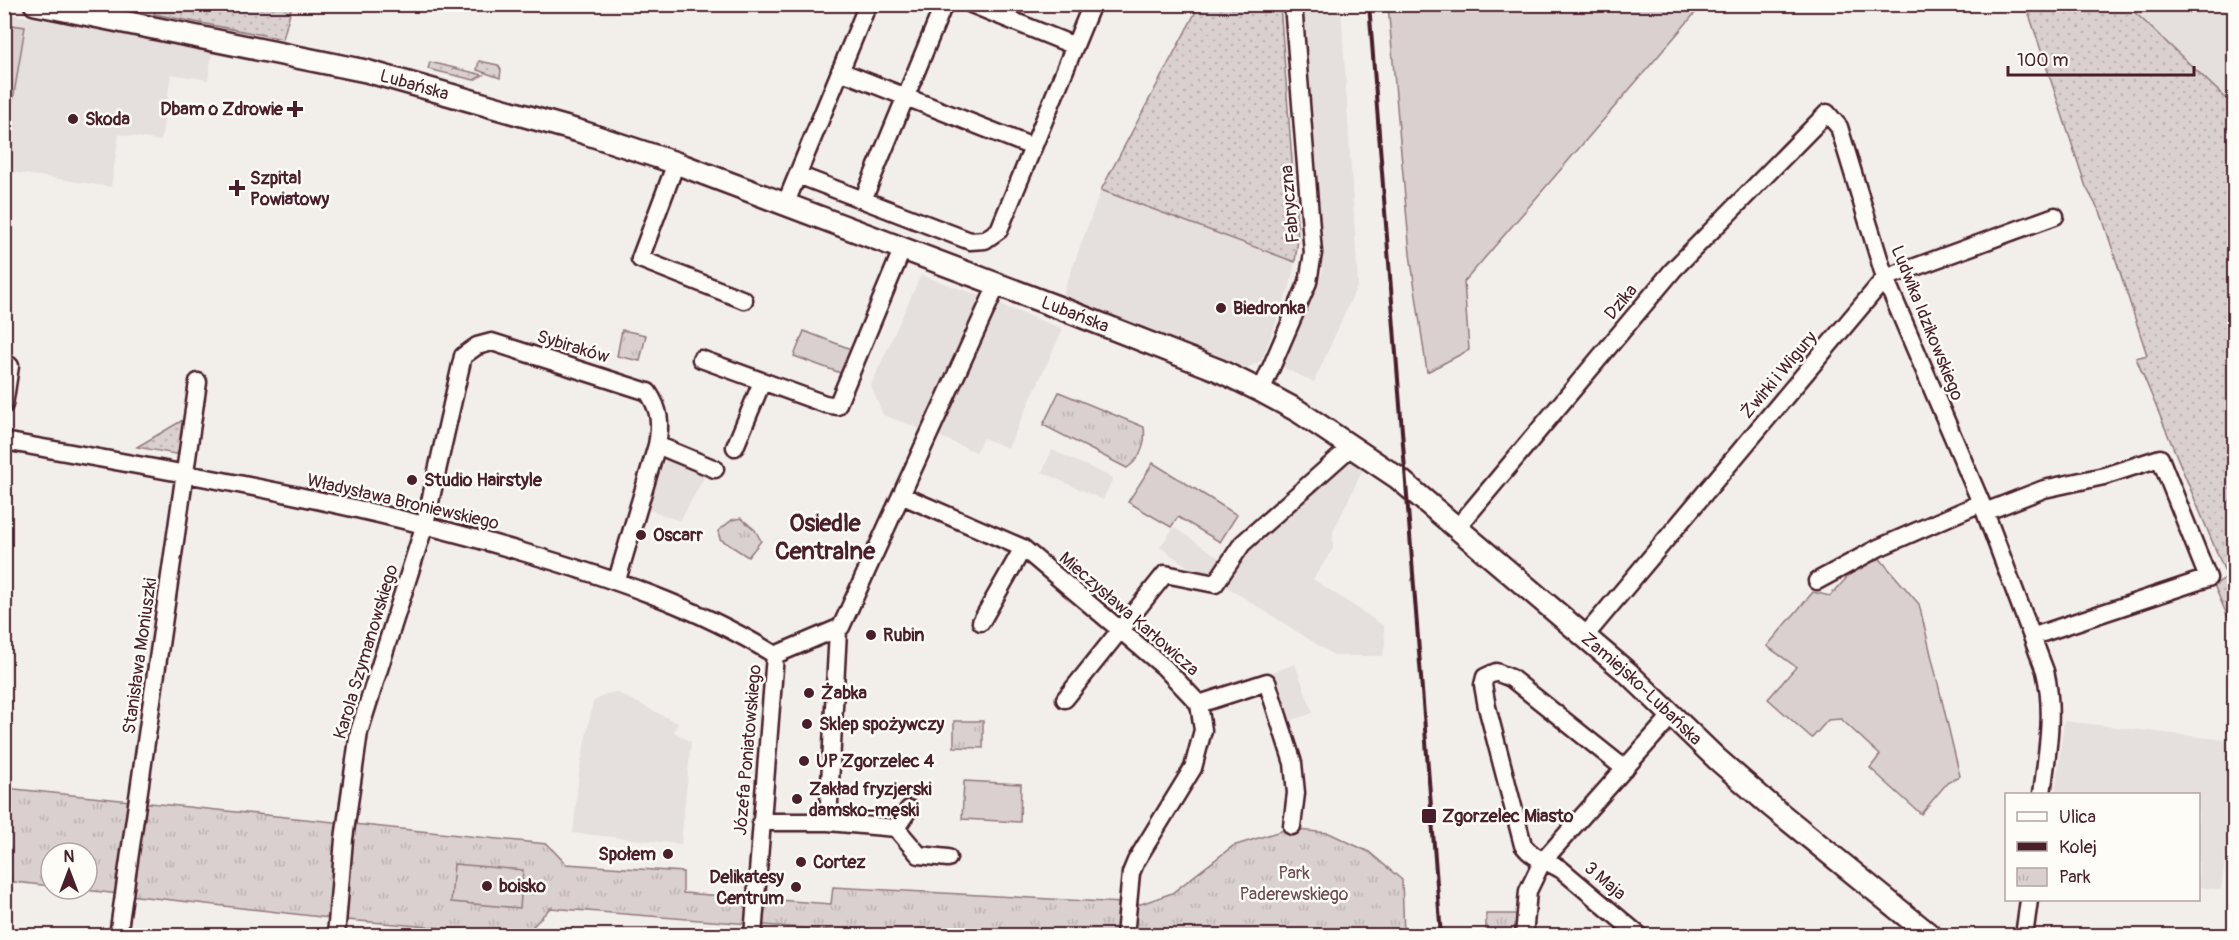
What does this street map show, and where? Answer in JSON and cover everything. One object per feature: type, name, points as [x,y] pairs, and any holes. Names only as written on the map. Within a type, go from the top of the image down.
[{"type":"main road","name":"Lubańska","points":[[35,4],[366,71],[525,115],[676,164],[1188,357],[1261,391],[1352,446]]},
{"type":"main road","name":"Zamiejsko-Lubańska","points":[[1352,446],[1398,478],[1586,636],[1771,806],[1931,936]]},
{"type":"street","points":[[785,205],[867,4]]},
{"type":"street","points":[[864,200],[944,4]]},
{"type":"street","points":[[971,4],[1075,46]]},
{"type":"street","points":[[798,175],[970,241],[985,240],[999,230],[1092,4]]},
{"type":"street","name":"Fabryczna","points":[[1261,391],[1308,282],[1313,253],[1293,4]]},
{"type":"street","points":[[840,71],[1033,147]]},
{"type":"street","name":"Ludwika Idzikowskiego","points":[[1827,113],[1839,128],[1885,278],[1983,507],[2034,636],[2051,699],[2042,793]]},
{"type":"street","name":"Dzika","points":[[1457,528],[1673,270],[1827,113]]},
{"type":"street","points":[[676,164],[639,259],[744,300]]},
{"type":"street","points":[[1885,278],[2055,216]]},
{"type":"street","points":[[701,359],[762,382],[837,406],[902,250]]},
{"type":"street","name":"Żwirki i Wigury","points":[[1586,636],[1885,278]]},
{"type":"street","points":[[828,822],[838,630],[848,615],[903,496],[997,285]]},
{"type":"street","name":"Sybiraków","points":[[425,524],[463,356],[477,346],[492,342],[648,392],[660,412],[657,445],[617,580]]},
{"type":"street","points":[[4,405],[10,366]]},
{"type":"street","name":"Stanisława Moniuszki","points":[[118,936],[198,382]]},
{"type":"street","points":[[735,447],[762,382]]},
{"type":"street","name":"Władysława Broniewskiego","points":[[4,441],[185,473],[425,524],[617,580],[745,637],[775,655]]},
{"type":"street","points":[[657,445],[715,469]]},
{"type":"street","points":[[1065,699],[1165,574],[1215,584],[1242,544],[1352,446]]},
{"type":"street","points":[[1817,581],[1878,548],[1983,507],[2044,489],[2104,476],[2160,458],[2208,578],[2034,636]]},
{"type":"street","name":"Mieczysława Karłowicza","points":[[903,496],[1023,548],[1181,682],[1199,704],[1203,730],[1198,756],[1186,782],[1136,861],[1131,873],[1125,936]]},
{"type":"street","name":"Karola Szymanowskiego","points":[[336,936],[344,839],[359,732],[425,524]]},
{"type":"street","points":[[981,622],[1023,548]]},
{"type":"street","name":"Józefa Poniatowskiego","points":[[753,936],[760,822],[775,655],[838,630]]},
{"type":"street","name":"3 Maja","points":[[1625,769],[1511,678],[1496,672],[1485,677],[1483,685],[1487,706],[1522,845],[1531,856],[1542,862],[1552,863],[1562,870],[1640,936]]},
{"type":"street","points":[[1199,704],[1267,682],[1293,763],[1296,793],[1292,826]]},
{"type":"street","points":[[1524,936],[1528,891],[1542,862],[1672,715]]},
{"type":"street","points":[[896,828],[909,809]]},
{"type":"street","points":[[760,822],[828,822],[896,828],[920,855],[948,858]]},
{"type":"street","points":[[2024,936],[2029,901]]},
{"type":"shaded area","points":[[1302,5],[1341,5],[1358,284],[1314,382],[1282,367],[1323,271]]},
{"type":"shaded area","points":[[2127,5],[2234,5],[2234,102],[2230,102]]},
{"type":"shaded area","points":[[5,13],[206,49],[212,52],[208,80],[171,74],[161,141],[119,134],[111,187],[12,172],[5,210]]},
{"type":"shaded area","points":[[1101,190],[1295,262],[1290,286],[1261,361],[1247,368],[1062,296]]},
{"type":"shaded area","points":[[921,275],[980,296],[980,301],[924,430],[883,415],[871,385]]},
{"type":"shaded area","points":[[998,304],[1063,329],[1008,448],[983,438],[976,452],[938,436]]},
{"type":"shaded area","points":[[1052,450],[1113,478],[1103,500],[1042,472]]},
{"type":"shaded area","points":[[667,455],[707,472],[680,521],[647,509]]},
{"type":"shaded area","points":[[1346,458],[1363,469],[1333,532],[1333,549],[1313,579],[1384,626],[1383,656],[1335,656],[1221,583],[1246,545]]},
{"type":"shaded area","points":[[1174,527],[1221,559],[1208,576],[1198,574],[1160,547]]},
{"type":"shaded area","points":[[1295,664],[1313,713],[1289,721],[1271,673]]},
{"type":"shaded area","points":[[616,692],[678,723],[674,732],[691,742],[681,844],[573,833],[579,772],[593,702],[606,694]]},
{"type":"shaded area","points":[[2064,721],[2234,741],[2234,790],[2221,890],[2200,887],[2200,793],[2055,793]]},
{"type":"green space","points":[[157,4],[292,5],[283,39],[154,14]]},
{"type":"green space","points":[[1200,4],[1280,5],[1298,238],[1295,262],[1101,190]]},
{"type":"green space","points":[[1388,5],[1702,5],[1464,282],[1469,350],[1427,372],[1410,254]]},
{"type":"green space","points":[[2026,5],[2127,5],[2230,102],[2234,102],[2234,631],[2214,585],[2227,577],[2136,358],[2147,355],[2101,214],[2086,187]]},
{"type":"green space","points":[[5,24],[25,27],[8,131],[4,130]]},
{"type":"green space","points":[[479,61],[498,65],[501,70],[500,78],[477,70]]},
{"type":"green space","points":[[430,62],[483,75],[474,80],[428,69]]},
{"type":"green space","points":[[622,330],[646,335],[640,361],[617,356]]},
{"type":"green space","points":[[804,331],[856,351],[846,375],[794,356]]},
{"type":"green space","points":[[1059,392],[1144,427],[1144,439],[1136,460],[1127,468],[1043,425]]},
{"type":"green space","points":[[188,417],[180,455],[137,447]]},
{"type":"green space","points":[[1153,463],[1237,515],[1220,542],[1178,517],[1171,527],[1128,502]]},
{"type":"green space","points":[[741,518],[755,530],[761,541],[748,557],[720,539],[718,531],[732,520]]},
{"type":"green space","points":[[1875,553],[1919,604],[1960,776],[1947,783],[1921,814],[1870,768],[1880,755],[1841,719],[1828,720],[1812,738],[1768,699],[1796,667],[1767,646],[1813,592],[1830,596],[1864,559]]},
{"type":"green space","points":[[954,721],[983,721],[983,748],[954,747]]},
{"type":"green space","points":[[964,781],[1021,784],[1020,822],[962,819]]},
{"type":"green space","name":"Park Paderewskiego","points":[[5,788],[547,844],[566,864],[683,872],[683,893],[831,904],[833,887],[1141,904],[1172,893],[1233,846],[1287,829],[1329,833],[1369,852],[1402,880],[1404,935],[901,936],[550,908],[525,935],[347,920],[99,892],[99,841],[39,841],[39,885],[5,881]]},
{"type":"green space","name":"boisko","points":[[454,864],[523,870],[520,908],[451,902]]},
{"type":"green space","points":[[1486,914],[1516,914],[1515,935],[1486,935]]},
{"type":"railway","points":[[1369,4],[1441,936]]},
{"type":"place","name":"Dbam o Zdrowie","points":[[295,109]]},
{"type":"place","name":"Skoda","points":[[73,119]]},
{"type":"place","name":"Szpital Powiatowy","points":[[237,188]]},
{"type":"place","name":"Biedronka","points":[[1221,308]]},
{"type":"place","name":"Studio Hairstyle","points":[[412,480]]},
{"type":"place","name":"Oscarr","points":[[641,535]]},
{"type":"place","name":"Rubin","points":[[871,635]]},
{"type":"place","name":"Żabka","points":[[809,693]]},
{"type":"place","name":"Sklep spożywczy","points":[[807,724]]},
{"type":"place","name":"UP Zgorzelec 4","points":[[804,761]]},
{"type":"place","name":"Zakład fryzjerski damsko-męski","points":[[797,799]]},
{"type":"place","name":"Zgorzelec Miasto","points":[[1429,816]]},
{"type":"place","name":"Społem","points":[[668,854]]},
{"type":"place","name":"Cortez","points":[[801,862]]},
{"type":"place","name":"boisko","points":[[487,886]]},
{"type":"place","name":"Delikatesy Centrum","points":[[796,887]]},
{"type":"district","name":"Osiedle Centralne","points":[[825,537]]}]
